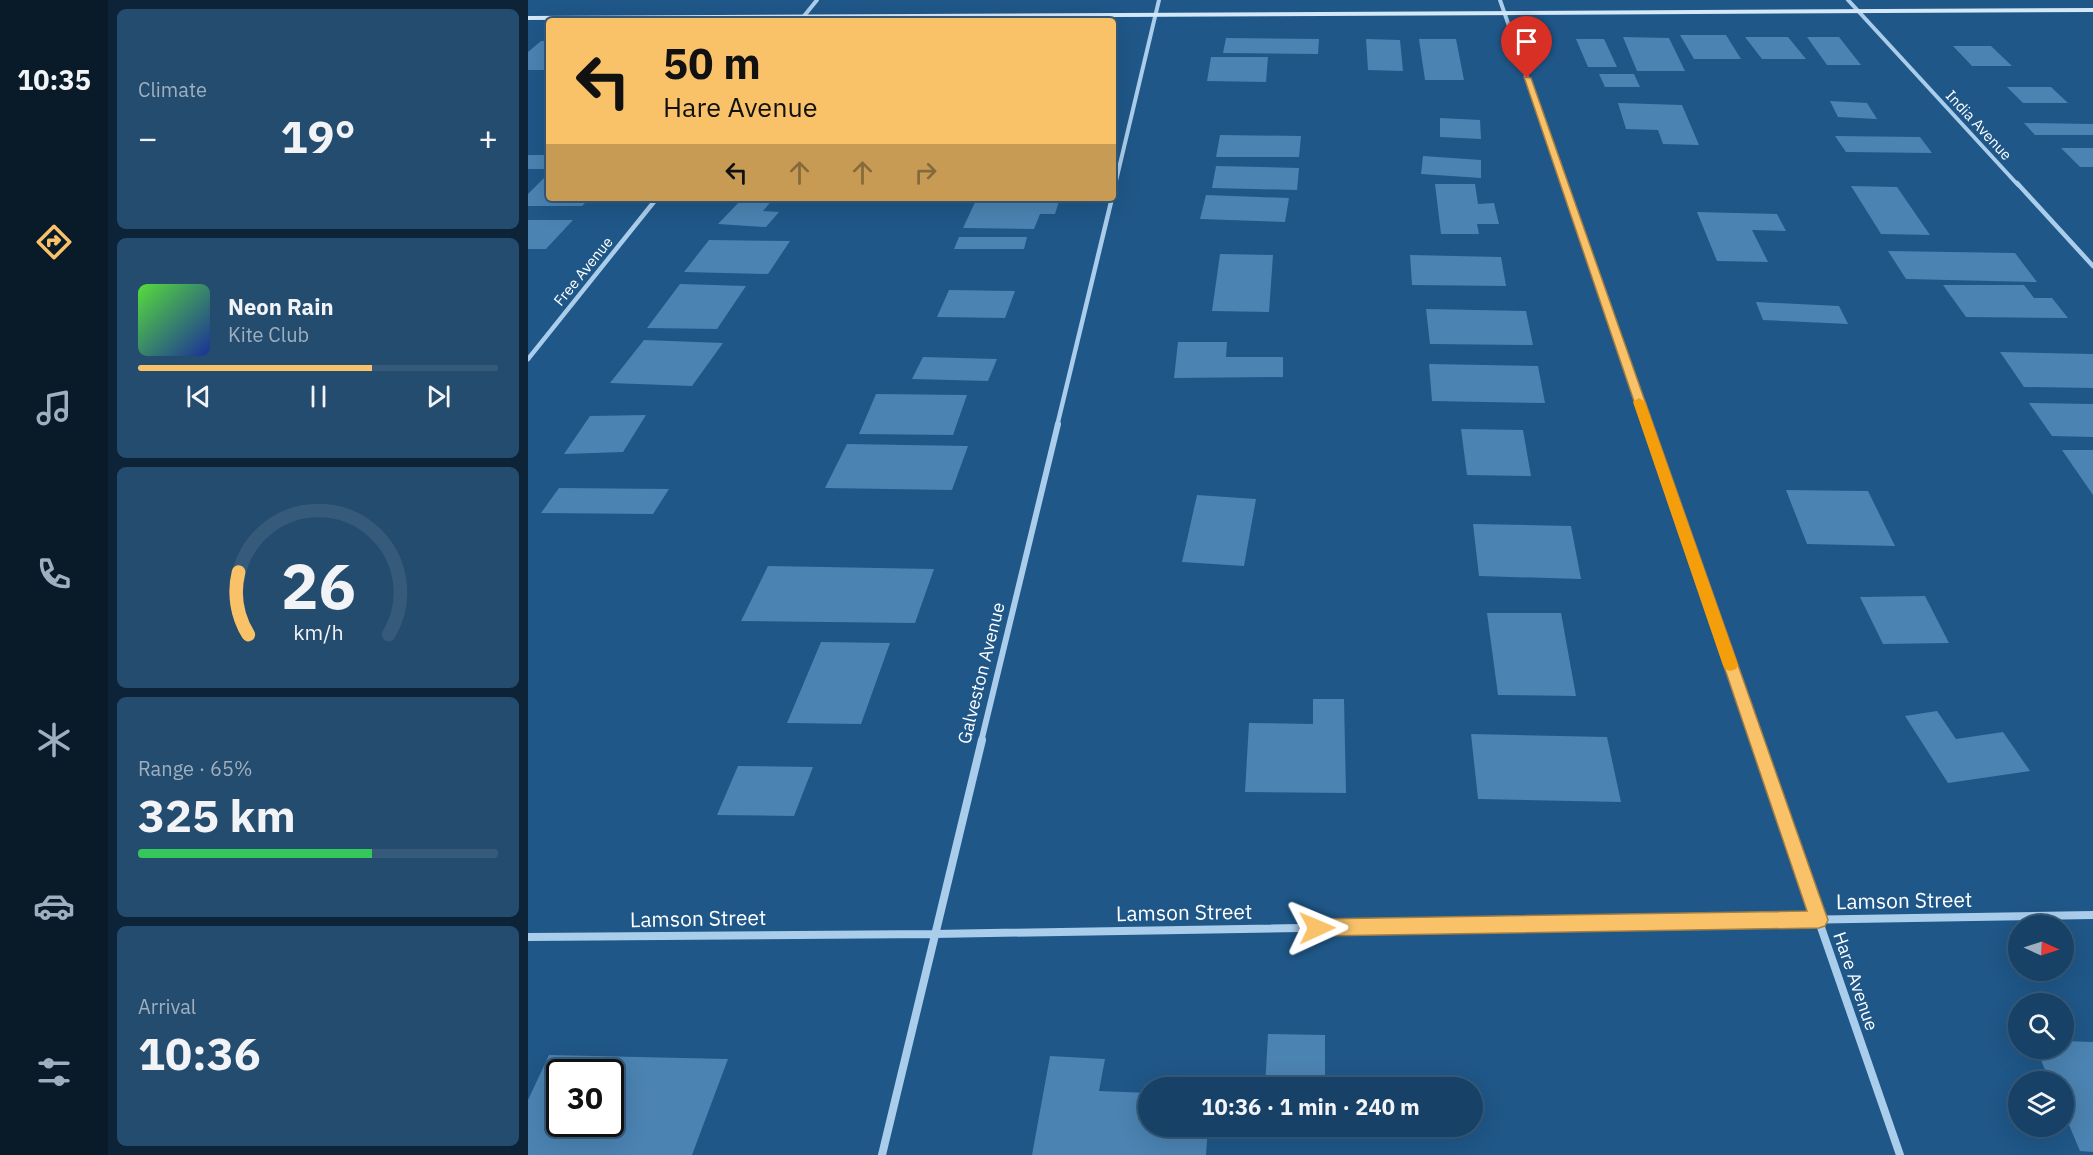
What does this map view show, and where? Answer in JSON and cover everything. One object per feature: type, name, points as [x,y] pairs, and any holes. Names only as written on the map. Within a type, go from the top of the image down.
[{"type":"street","points":[[803,18],[817,0]]},
{"type":"street","points":[[1116,180],[1159,0]]},
{"type":"street","name":"Hare Avenue","points":[[1500,0],[1900,1155]]},
{"type":"street","name":"India Avenue","points":[[1848,0],[2093,266]]},
{"type":"street","points":[[890,18],[1504,12],[2093,10]]},
{"type":"street","points":[[528,18],[546,18]]},
{"type":"street","name":"Free Avenue","points":[[528,359],[655,201]]},
{"type":"street","name":"Galveston Avenue","points":[[882,1155],[1111,201]]},
{"type":"street","name":"Lamson Street","points":[[528,937],[934,934],[2093,915]]},
{"type":"building","points":[[1680,35],[1726,35],[1741,59],[1694,59]]},
{"type":"building","points":[[1623,37],[1669,38],[1685,71],[1637,71]]},
{"type":"building","points":[[1745,37],[1788,37],[1806,59],[1762,59]]},
{"type":"building","points":[[1807,37],[1839,37],[1861,65],[1827,65]]},
{"type":"building","points":[[1226,38],[1319,39],[1318,54],[1223,53]]},
{"type":"building","points":[[1366,39],[1400,40],[1403,71],[1368,70]]},
{"type":"building","points":[[1419,39],[1456,39],[1464,80],[1425,80]]},
{"type":"building","points":[[1576,39],[1604,39],[1617,67],[1588,67]]},
{"type":"building","points":[[541,41],[546,41],[546,70],[528,70],[528,52]]},
{"type":"building","points":[[1953,46],[1991,46],[2012,66],[1972,66]]},
{"type":"building","points":[[1211,57],[1268,57],[1266,82],[1207,81]]},
{"type":"building","points":[[1599,74],[1634,74],[1640,87],[1605,87]]},
{"type":"building","points":[[2007,87],[2051,87],[2068,103],[2023,103]]},
{"type":"building","points":[[1830,101],[1867,103],[1877,119],[1838,117]]},
{"type":"building","points":[[1618,103],[1682,105],[1699,145],[1663,144],[1658,130],[1626,129]]},
{"type":"building","points":[[1440,118],[1480,120],[1481,139],[1440,137]]},
{"type":"building","points":[[2024,123],[2093,124],[2093,135],[2035,135]]},
{"type":"building","points":[[1220,135],[1301,136],[1299,157],[1216,157]]},
{"type":"building","points":[[1835,136],[1920,137],[1932,153],[1846,152]]},
{"type":"building","points":[[2061,148],[2093,148],[2093,167],[2080,167]]},
{"type":"building","points":[[528,155],[546,155],[546,169],[528,169]]},
{"type":"building","points":[[1423,156],[1481,160],[1481,178],[1421,174]]},
{"type":"building","points":[[1216,166],[1299,168],[1297,190],[1212,188]]},
{"type":"building","points":[[546,176],[546,201],[587,201],[582,206],[528,206],[528,194]]},
{"type":"building","points":[[1435,184],[1475,184],[1478,204],[1494,203],[1499,224],[1477,224],[1479,234],[1441,234]]},
{"type":"building","points":[[1851,186],[1897,187],[1930,235],[1881,234]]},
{"type":"building","points":[[1206,195],[1289,198],[1285,222],[1200,219]]},
{"type":"building","points":[[740,201],[771,201],[763,211],[779,212],[766,227],[718,224]]},
{"type":"building","points":[[976,201],[1059,201],[1055,214],[1040,214],[1034,229],[963,228]]},
{"type":"building","points":[[1697,212],[1777,214],[1786,231],[1752,230],[1768,262],[1717,261]]},
{"type":"building","points":[[528,220],[573,220],[546,249],[528,249]]},
{"type":"building","points":[[959,237],[1027,237],[1024,249],[954,249]]},
{"type":"building","points":[[709,240],[790,241],[768,274],[684,272]]},
{"type":"building","points":[[1888,251],[2015,253],[2037,282],[1906,279]]},
{"type":"building","points":[[1220,254],[1273,255],[1269,312],[1212,311]]},
{"type":"building","points":[[1410,255],[1501,257],[1506,286],[1412,285]]},
{"type":"building","points":[[680,284],[746,286],[717,329],[647,328]]},
{"type":"building","points":[[1943,285],[2024,285],[2034,298],[2052,298],[2068,318],[1966,317]]},
{"type":"building","points":[[949,290],[1015,291],[1005,318],[937,317]]},
{"type":"building","points":[[1756,302],[1839,306],[1848,324],[1763,320]]},
{"type":"building","points":[[1426,309],[1526,311],[1533,345],[1430,344]]},
{"type":"building","points":[[644,340],[723,343],[692,386],[610,383]]},
{"type":"building","points":[[1178,342],[1227,342],[1226,357],[1283,357],[1283,377],[1174,378]]},
{"type":"building","points":[[2000,352],[2093,354],[2093,388],[2024,387]]},
{"type":"building","points":[[923,357],[997,359],[988,381],[912,379]]},
{"type":"building","points":[[1429,364],[1538,366],[1545,403],[1432,401]]},
{"type":"building","points":[[876,394],[967,395],[953,435],[859,434]]},
{"type":"building","points":[[2029,403],[2093,404],[2093,437],[2052,436]]},
{"type":"building","points":[[646,415],[623,452],[564,454],[590,416]]},
{"type":"building","points":[[1461,429],[1523,430],[1531,476],[1467,475]]},
{"type":"building","points":[[847,444],[968,446],[952,490],[825,488]]},
{"type":"building","points":[[2062,450],[2093,450],[2093,495]]},
{"type":"building","points":[[559,488],[669,489],[653,514],[541,513]]},
{"type":"building","points":[[1786,490],[1868,491],[1895,546],[1807,544]]},
{"type":"building","points":[[1197,495],[1256,499],[1244,566],[1182,562]]},
{"type":"building","points":[[1473,524],[1571,526],[1581,579],[1479,576]]},
{"type":"building","points":[[768,566],[934,569],[915,623],[741,621]]},
{"type":"building","points":[[1925,596],[1949,643],[1883,644],[1860,597]]},
{"type":"building","points":[[1487,613],[1561,613],[1576,696],[1498,695]]},
{"type":"building","points":[[821,642],[890,643],[861,724],[787,723]]},
{"type":"building","points":[[1313,699],[1344,699],[1346,793],[1245,792],[1249,723],[1313,724]]},
{"type":"building","points":[[1937,711],[1956,739],[2003,732],[2030,771],[1948,783],[1905,716]]},
{"type":"building","points":[[1471,734],[1607,737],[1621,802],[1478,799]]},
{"type":"building","points":[[738,766],[813,767],[794,816],[717,815]]},
{"type":"building","points":[[1268,1034],[1325,1035],[1325,1077],[1266,1077]]},
{"type":"building","points":[[2074,1041],[2093,1042],[2093,1152],[2080,1151],[2074,1137],[2074,1071],[2045,1071],[2041,1059],[2074,1059]]},
{"type":"building","points":[[549,1055],[728,1059],[692,1155],[528,1155],[528,1100],[546,1061],[546,1137],[624,1137],[624,1059],[547,1059]]},
{"type":"building","points":[[1050,1056],[1105,1059],[1099,1091],[1138,1093],[1138,1137],[1207,1137],[1206,1155],[1032,1155]]},
{"type":"slow traffic","points":[[1639,402],[1730,665]]},
{"type":"route","points":[[1317,928],[1819,920],[1527,78]]}]
